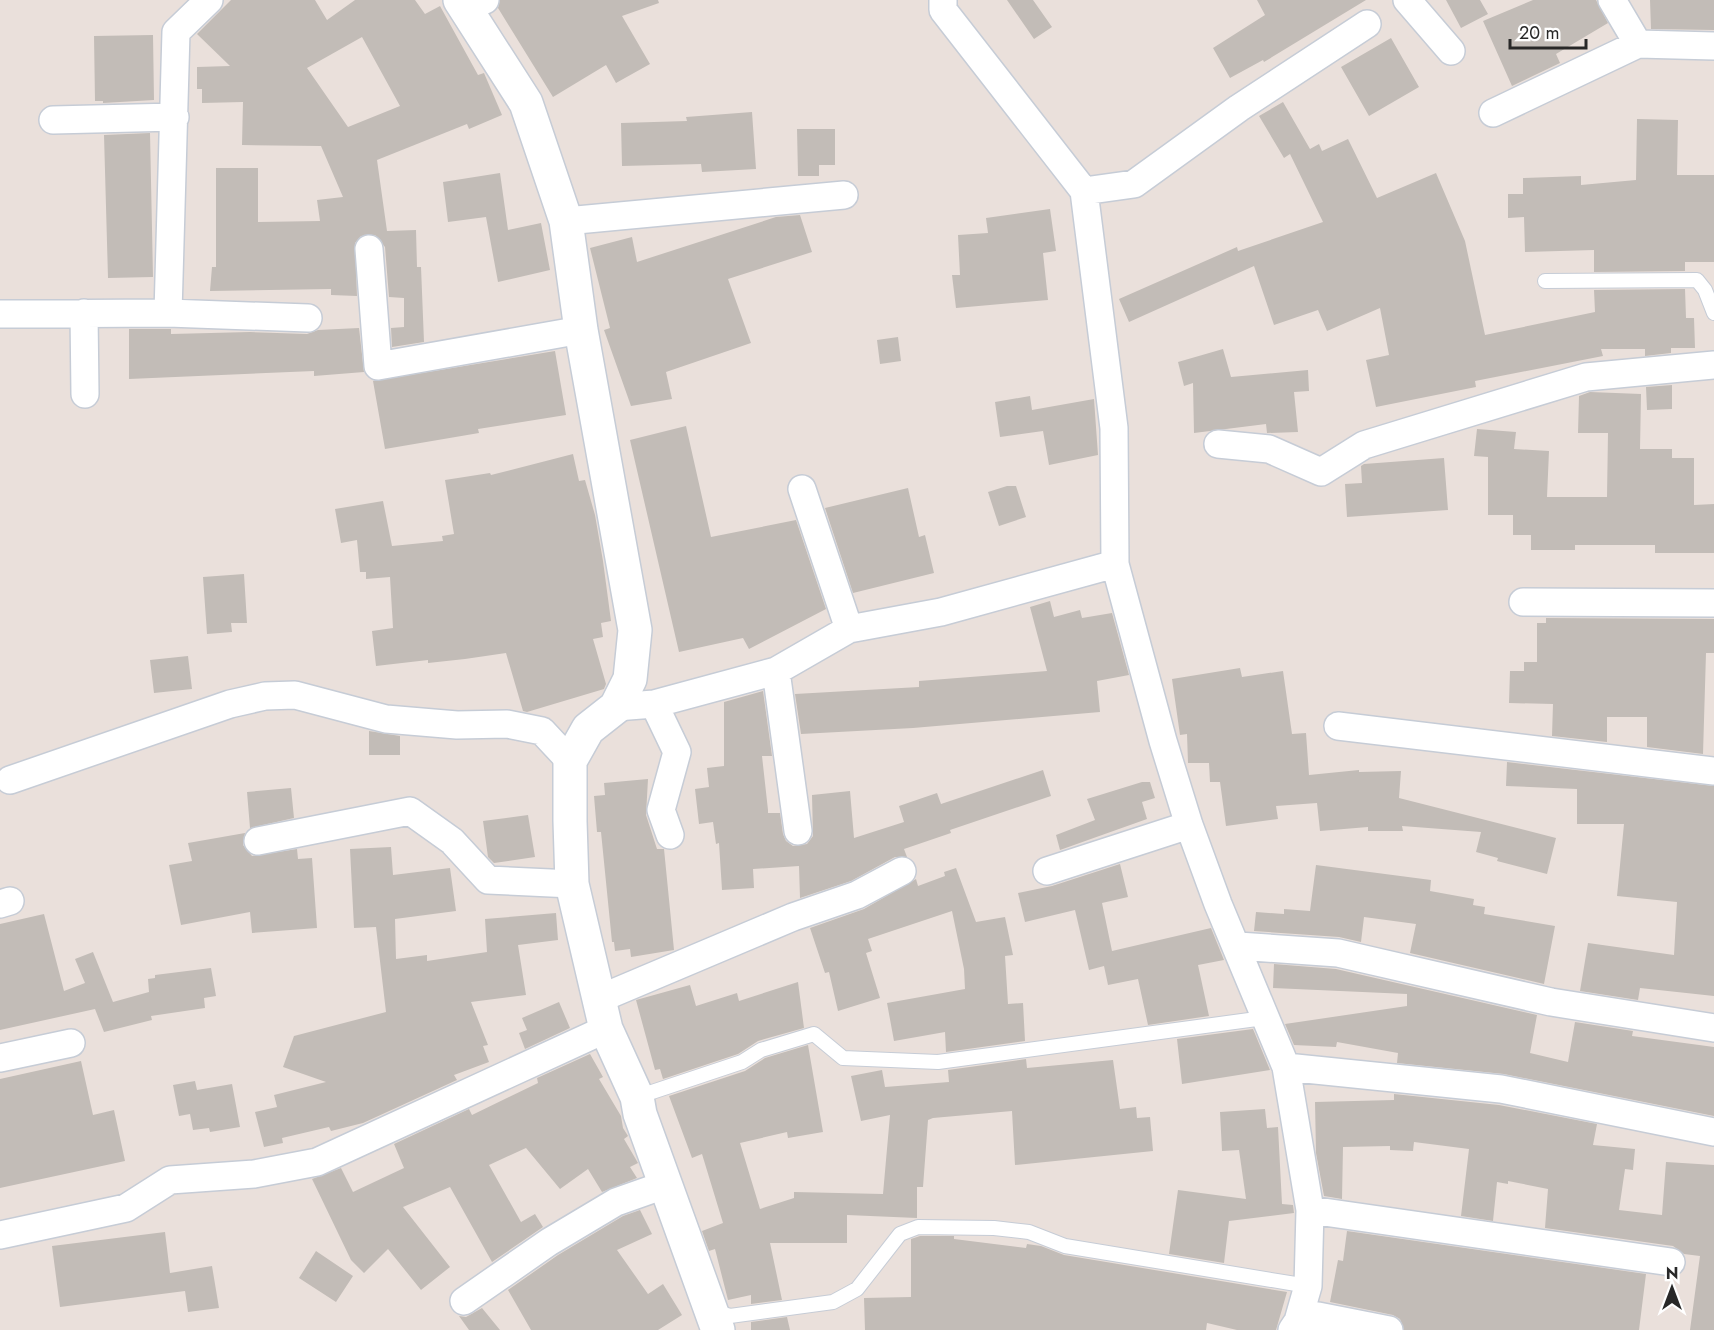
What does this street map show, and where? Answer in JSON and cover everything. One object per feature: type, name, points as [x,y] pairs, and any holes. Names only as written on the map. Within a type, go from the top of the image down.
[{"type":"street","points":[[168,313],[176,32],[209,0]]},
{"type":"street","points":[[943,0],[943,10],[1084,191],[1114,428],[1115,564],[1162,741],[1189,825],[1218,904],[1238,946],[1264,1018],[1286,1067],[1310,1210],[1308,1286],[1295,1325]]},
{"type":"street","points":[[1407,0],[1451,51]]},
{"type":"street","points":[[1612,0],[1638,44]]},
{"type":"street","points":[[471,3],[526,103],[566,221],[581,330],[635,630],[630,680],[616,707],[588,729],[570,761],[572,884],[602,1014],[637,1097],[640,1114],[667,1184],[713,1322]]},
{"type":"street","points":[[1084,191],[1134,184],[1239,108],[1367,24]]},
{"type":"street","points":[[1493,113],[1638,44],[1714,46]]},
{"type":"street","points":[[53,120],[175,117]]},
{"type":"street","points":[[566,221],[844,195]]},
{"type":"street","points":[[369,249],[378,366],[581,330]]},
{"type":"street","points":[[84,313],[85,394]]},
{"type":"street","points":[[0,314],[168,313],[308,318]]},
{"type":"street","points":[[1218,444],[1269,449],[1321,472],[1364,445],[1586,377],[1714,365]]},
{"type":"street","points":[[802,489],[849,629]]},
{"type":"street","points":[[616,707],[654,704],[776,671],[849,629],[941,612],[1115,564]]},
{"type":"street","points":[[1523,602],[1714,603]]},
{"type":"street","points":[[776,671],[798,831]]},
{"type":"street","points":[[10,780],[230,704],[265,696],[295,695],[386,719],[457,725],[507,724],[542,731],[570,761]]},
{"type":"street","points":[[654,704],[677,752],[661,810],[670,835]]},
{"type":"street","points":[[1338,726],[1714,771]]},
{"type":"street","points":[[258,841],[410,811],[452,841],[488,880],[572,884]]},
{"type":"street","points":[[1047,871],[1189,825]]},
{"type":"street","points":[[0,1234],[126,1208],[170,1180],[254,1174],[317,1162],[793,917],[857,895],[902,871]]},
{"type":"street","points":[[1238,946],[1338,953],[1551,1002],[1714,1028]]},
{"type":"street","points":[[0,1058],[72,1043]]},
{"type":"street","points":[[1286,1067],[1501,1089],[1714,1132]]},
{"type":"street","points":[[464,1301],[549,1242],[616,1202],[667,1184]]},
{"type":"street","points":[[1310,1210],[1671,1262]]},
{"type":"street","points":[[1295,1325],[1318,1316],[1389,1330]]},
{"type":"lane","points":[[1545,281],[1697,280],[1705,290],[1714,313]]},
{"type":"lane","points":[[637,1097],[742,1062],[761,1050],[814,1034],[843,1058],[938,1062],[1264,1018]]},
{"type":"lane","points":[[713,1322],[730,1316],[833,1302],[857,1288],[900,1234],[918,1227],[994,1228],[1029,1232],[1065,1246],[1308,1286]]},
{"type":"building","points":[[231,0],[315,0],[327,20],[355,0],[415,0],[425,14],[440,6],[478,75],[484,73],[502,115],[469,129],[467,124],[377,160],[387,231],[416,230],[417,267],[421,267],[424,342],[392,347],[391,328],[404,327],[404,298],[389,297],[385,247],[375,235],[361,236],[355,243],[357,296],[331,295],[331,289],[210,291],[212,267],[216,267],[216,168],[258,168],[258,222],[320,221],[317,200],[343,197],[321,146],[242,145],[243,102],[202,103],[202,89],[197,89],[197,67],[230,66],[197,34]],"holes":[[[362,37],[400,106],[348,127],[307,68]]]},
{"type":"building","points":[[500,0],[658,0],[659,3],[622,16],[650,64],[616,83],[606,65],[553,97],[498,8]]},
{"type":"building","points":[[1007,0],[1033,0],[1052,27],[1034,39]]},
{"type":"building","points":[[1257,0],[1366,0],[1264,62],[1263,60],[1230,78],[1213,48],[1265,15]]},
{"type":"building","points":[[1446,0],[1480,0],[1488,14],[1461,28]]},
{"type":"building","points":[[1533,0],[1596,0],[1608,23],[1556,54],[1560,63],[1512,86],[1483,21]]},
{"type":"building","points":[[1650,0],[1714,0],[1714,30],[1651,29]]},
{"type":"building","points":[[153,35],[154,100],[103,103],[103,101],[95,101],[94,36]]},
{"type":"building","points":[[1391,38],[1419,87],[1369,116],[1341,67]]},
{"type":"building","points":[[1283,102],[1310,149],[1319,144],[1322,151],[1348,139],[1377,198],[1436,173],[1465,241],[1485,335],[1595,312],[1594,290],[1685,289],[1686,318],[1694,318],[1695,348],[1671,348],[1671,353],[1645,356],[1645,349],[1601,349],[1603,356],[1475,381],[1476,387],[1376,407],[1366,360],[1389,355],[1380,308],[1327,331],[1318,310],[1274,325],[1254,266],[1129,322],[1119,299],[1237,247],[1238,251],[1323,222],[1290,154],[1284,158],[1259,116]]},
{"type":"building","points":[[752,112],[756,169],[702,172],[701,164],[622,166],[621,123],[687,121],[686,117]]},
{"type":"building","points":[[1637,119],[1678,120],[1677,175],[1714,175],[1714,262],[1685,262],[1685,271],[1594,272],[1594,250],[1525,252],[1524,217],[1508,218],[1508,194],[1523,194],[1523,178],[1581,176],[1581,185],[1636,180]]},
{"type":"building","points":[[797,129],[835,129],[835,165],[819,165],[819,176],[798,176]]},
{"type":"building","points":[[150,133],[153,277],[108,278],[104,135]]},
{"type":"building","points":[[500,173],[508,230],[541,223],[550,270],[498,282],[486,217],[448,222],[443,182]]},
{"type":"building","points":[[1050,209],[1056,251],[1043,253],[1048,300],[956,308],[952,275],[960,275],[958,235],[988,233],[986,218]]},
{"type":"building","points":[[800,215],[812,252],[728,279],[751,343],[666,372],[672,399],[631,406],[604,330],[610,328],[590,248],[632,237],[637,262],[776,217]]},
{"type":"building","points":[[359,328],[364,372],[314,376],[314,371],[129,379],[129,329],[171,329],[171,334],[250,332],[307,334],[318,330]]},
{"type":"building","points":[[898,337],[901,361],[880,364],[877,340]]},
{"type":"building","points":[[1223,349],[1231,377],[1308,370],[1309,391],[1294,392],[1298,432],[1267,433],[1266,424],[1194,433],[1193,383],[1184,386],[1178,362]]},
{"type":"building","points":[[555,351],[566,415],[478,429],[479,433],[385,449],[373,381]]},
{"type":"building","points":[[1672,385],[1672,409],[1647,410],[1646,387]]},
{"type":"building","points":[[1590,392],[1641,394],[1640,449],[1672,449],[1672,458],[1694,458],[1694,505],[1714,504],[1714,553],[1655,553],[1655,545],[1575,545],[1575,550],[1531,550],[1531,535],[1513,535],[1513,515],[1488,515],[1488,457],[1474,456],[1477,429],[1516,432],[1514,449],[1549,451],[1547,497],[1607,497],[1608,433],[1578,433],[1579,396]]},
{"type":"building","points":[[1030,396],[1032,410],[1094,399],[1098,455],[1049,465],[1043,431],[1000,437],[995,402]]},
{"type":"building","points":[[686,426],[711,537],[796,520],[826,609],[749,649],[743,638],[679,652],[630,440]]},
{"type":"building","points":[[573,454],[579,481],[585,480],[595,515],[611,621],[601,623],[603,637],[593,639],[606,684],[604,689],[527,712],[523,711],[506,653],[428,663],[428,660],[376,666],[372,631],[393,628],[390,577],[366,579],[366,572],[360,572],[357,540],[341,543],[335,509],[383,501],[392,546],[443,541],[442,536],[454,534],[445,480],[490,473],[491,475]]},
{"type":"building","points":[[1444,458],[1448,510],[1347,517],[1345,484],[1362,483],[1361,466],[1364,464]]},
{"type":"building","points":[[1007,486],[1016,486],[1026,517],[999,526],[988,492]]},
{"type":"building","points":[[908,488],[919,537],[925,535],[934,573],[853,593],[825,508]]},
{"type":"building","points":[[244,574],[247,623],[231,623],[232,632],[207,634],[203,577]]},
{"type":"building","points":[[1050,601],[1054,617],[1080,610],[1082,618],[1112,613],[1129,675],[1097,681],[1100,712],[913,728],[801,734],[795,694],[919,687],[919,681],[1047,671],[1030,607]]},
{"type":"building","points":[[1546,618],[1714,619],[1714,653],[1706,653],[1703,754],[1647,747],[1647,717],[1607,717],[1607,742],[1552,736],[1553,704],[1509,703],[1510,671],[1524,671],[1524,662],[1537,662],[1537,623],[1546,623]]},
{"type":"building","points":[[188,656],[192,689],[154,693],[150,660]]},
{"type":"building","points":[[1240,668],[1242,677],[1283,671],[1292,734],[1306,733],[1309,775],[1359,770],[1359,772],[1401,771],[1399,798],[1556,838],[1547,874],[1497,861],[1498,858],[1476,852],[1481,832],[1402,826],[1403,831],[1368,831],[1368,827],[1320,831],[1317,803],[1276,806],[1278,819],[1226,826],[1220,782],[1210,782],[1209,763],[1188,763],[1187,734],[1180,735],[1172,679]]},
{"type":"building","points":[[763,691],[772,756],[762,756],[768,813],[780,813],[783,834],[786,841],[793,846],[807,844],[813,836],[812,795],[850,791],[854,838],[904,822],[899,806],[937,793],[941,804],[1043,770],[1051,796],[950,830],[951,833],[904,849],[907,857],[895,857],[851,881],[800,898],[799,866],[753,869],[754,888],[722,890],[719,843],[716,844],[713,822],[699,824],[695,789],[709,787],[707,768],[724,766],[724,702]]},
{"type":"building","points":[[369,731],[400,736],[400,755],[369,755]]},
{"type":"building","points":[[1507,762],[1714,786],[1714,996],[1640,988],[1638,1000],[1580,991],[1588,943],[1674,955],[1677,902],[1617,896],[1624,824],[1577,824],[1577,789],[1506,786]]},
{"type":"building","points":[[648,779],[646,815],[657,849],[664,849],[674,950],[631,957],[630,949],[615,951],[614,942],[612,942],[601,832],[597,832],[594,796],[605,795],[604,783]]},
{"type":"building","points":[[1142,782],[1150,782],[1155,798],[1142,802],[1147,819],[1060,850],[1056,835],[1095,820],[1087,799]]},
{"type":"building","points":[[291,788],[294,818],[250,828],[247,792]]},
{"type":"building","points":[[528,815],[535,857],[494,863],[488,857],[483,821]]},
{"type":"building","points":[[245,833],[243,845],[252,856],[297,849],[298,859],[312,858],[317,928],[252,933],[250,912],[181,925],[169,865],[192,861],[188,843]]},
{"type":"building","points":[[391,847],[393,875],[450,868],[456,911],[395,919],[396,959],[427,955],[427,961],[487,952],[485,919],[556,913],[558,940],[518,945],[526,995],[471,1002],[488,1045],[483,1046],[489,1062],[454,1075],[457,1080],[363,1123],[331,1131],[329,1127],[282,1138],[283,1143],[264,1147],[255,1112],[277,1107],[274,1095],[326,1082],[283,1067],[294,1036],[386,1012],[376,927],[354,928],[350,849]]},
{"type":"building","points":[[1120,864],[1128,897],[1102,903],[1112,951],[1211,928],[1224,960],[1198,965],[1209,1016],[1148,1025],[1138,979],[1108,985],[1104,966],[1089,970],[1075,910],[1025,922],[1018,893],[1052,886]]},
{"type":"building","points":[[1316,865],[1431,880],[1430,891],[1474,899],[1473,905],[1485,907],[1484,914],[1555,926],[1544,984],[1410,953],[1416,924],[1364,917],[1361,942],[1339,937],[1254,931],[1256,912],[1284,914],[1284,909],[1310,911]]},
{"type":"building","points":[[956,868],[976,922],[1005,917],[1013,955],[1005,956],[1008,1004],[1023,1003],[1025,1041],[946,1052],[945,1032],[894,1041],[887,1003],[965,989],[964,969],[952,911],[868,939],[872,951],[866,953],[880,998],[838,1011],[829,972],[825,973],[810,928],[864,909],[916,879],[918,886],[945,876],[944,872]]},
{"type":"building","points":[[44,914],[64,991],[85,983],[75,959],[93,952],[113,1002],[149,992],[148,979],[155,978],[155,975],[211,968],[216,996],[204,998],[205,1008],[151,1016],[152,1020],[104,1032],[95,1009],[0,1030],[0,924]]},
{"type":"building","points":[[1274,964],[1336,969],[1537,1015],[1530,1053],[1568,1062],[1575,1022],[1633,1031],[1632,1036],[1714,1047],[1714,1116],[1504,1074],[1397,1063],[1398,1053],[1337,1042],[1336,1047],[1294,1045],[1285,1024],[1407,1006],[1407,994],[1273,988]]},
{"type":"building","points":[[798,982],[804,1028],[758,1041],[738,1054],[663,1079],[660,1069],[655,1070],[636,1000],[690,985],[696,1006],[737,993],[739,1001]]},
{"type":"building","points":[[559,1002],[570,1028],[525,1049],[519,1033],[527,1030],[522,1018]]},
{"type":"building","points":[[1253,1029],[1270,1070],[1182,1084],[1177,1039]]},
{"type":"building","points":[[808,1045],[823,1132],[788,1138],[787,1132],[740,1143],[760,1209],[794,1198],[794,1192],[883,1194],[890,1115],[861,1121],[851,1076],[882,1070],[885,1087],[949,1082],[948,1070],[1026,1059],[1027,1068],[1113,1060],[1120,1109],[1136,1107],[1137,1118],[1150,1117],[1153,1151],[1015,1165],[1012,1111],[933,1118],[928,1120],[923,1187],[917,1187],[917,1218],[847,1215],[847,1243],[770,1243],[782,1300],[751,1304],[751,1295],[728,1300],[715,1249],[709,1251],[702,1231],[723,1223],[702,1154],[692,1158],[669,1096],[745,1071],[765,1058]]},
{"type":"building","points":[[590,1054],[603,1077],[599,1079],[621,1116],[623,1128],[628,1136],[624,1139],[638,1163],[630,1167],[637,1178],[602,1192],[588,1169],[560,1189],[526,1148],[489,1165],[521,1222],[535,1214],[543,1227],[492,1262],[450,1187],[403,1207],[450,1267],[421,1290],[388,1249],[364,1273],[351,1260],[312,1179],[341,1168],[353,1192],[404,1168],[394,1144],[469,1109],[472,1115],[538,1083],[537,1078]]},
{"type":"building","points":[[81,1061],[93,1115],[114,1110],[125,1161],[0,1188],[0,1079]]},
{"type":"building","points":[[195,1081],[197,1090],[232,1084],[240,1127],[210,1132],[209,1128],[193,1130],[190,1114],[179,1116],[173,1085]]},
{"type":"building","points":[[1394,1094],[1499,1105],[1597,1124],[1593,1145],[1635,1149],[1633,1170],[1625,1169],[1619,1210],[1662,1215],[1666,1162],[1714,1165],[1714,1330],[1690,1330],[1700,1256],[1684,1254],[1673,1246],[1545,1228],[1548,1189],[1508,1181],[1508,1184],[1497,1182],[1493,1221],[1461,1216],[1469,1149],[1414,1142],[1413,1151],[1390,1150],[1390,1146],[1343,1147],[1342,1199],[1324,1196],[1316,1153],[1315,1102],[1394,1100]]},
{"type":"building","points":[[1265,1109],[1267,1128],[1278,1127],[1282,1204],[1293,1205],[1294,1213],[1229,1221],[1224,1263],[1169,1254],[1178,1190],[1246,1199],[1239,1150],[1222,1151],[1220,1112]]},
{"type":"building","points":[[640,1210],[652,1234],[617,1250],[648,1294],[663,1284],[682,1315],[658,1330],[531,1330],[508,1290],[558,1255],[623,1216]]},
{"type":"building","points":[[1347,1231],[1646,1274],[1639,1330],[1404,1330],[1400,1319],[1393,1315],[1330,1302],[1338,1260],[1343,1261]]},
{"type":"building","points":[[165,1232],[170,1273],[212,1266],[219,1308],[188,1312],[185,1291],[60,1307],[52,1246]]},
{"type":"building","points":[[920,1236],[954,1236],[954,1239],[1026,1248],[1027,1244],[1041,1246],[1064,1255],[1287,1292],[1276,1330],[1237,1330],[1207,1323],[1206,1330],[865,1330],[864,1298],[911,1297],[911,1239]]},
{"type":"building","points":[[316,1251],[353,1276],[336,1302],[299,1278]]},
{"type":"building","points":[[482,1308],[500,1330],[469,1330],[459,1316],[466,1317]]},
{"type":"building","points":[[787,1317],[790,1330],[751,1330],[751,1322]]}]
